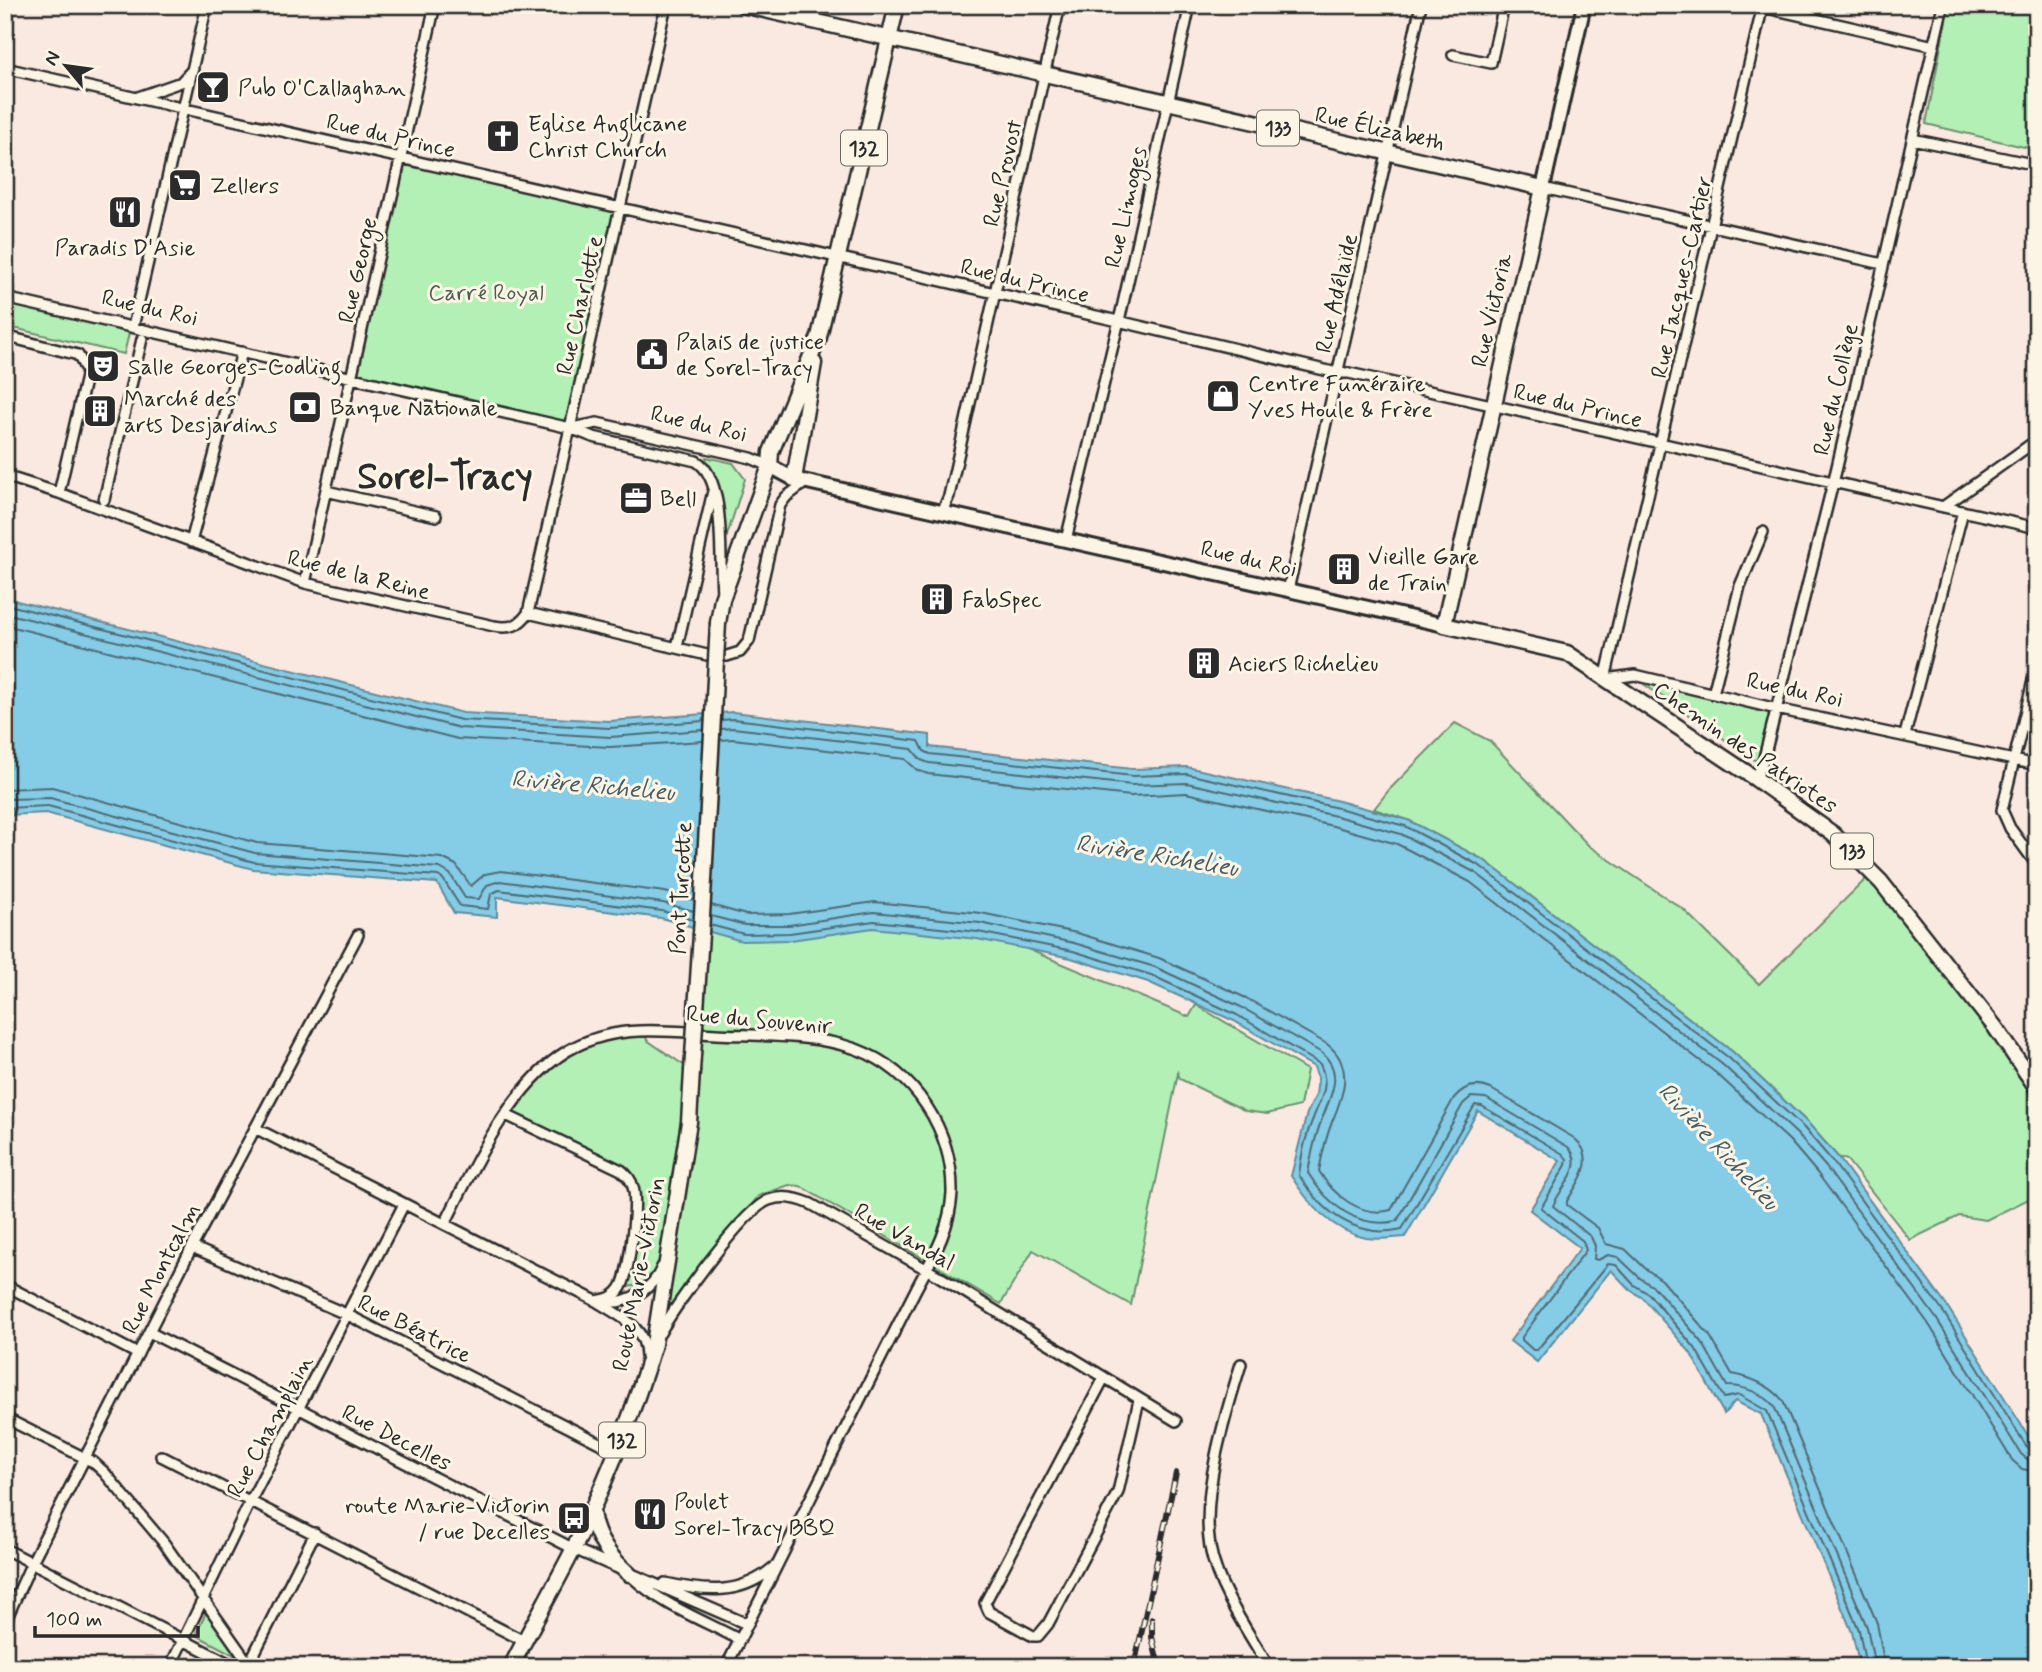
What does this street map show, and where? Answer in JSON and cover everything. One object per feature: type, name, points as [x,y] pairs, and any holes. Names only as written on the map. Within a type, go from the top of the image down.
[{"type":"main road","name":"Rue Élizabeth","points":[[743,5],[1543,188]]},
{"type":"main road","name":"132","points":[[722,599],[770,466],[771,452],[819,337],[897,5]]},
{"type":"main road","name":"Rue Victoria","points":[[1444,625],[1584,5]]},
{"type":"main road","points":[[800,481],[814,366],[812,355]]},
{"type":"main road","name":"Rue du Roi","points":[[770,466],[800,481],[1567,653],[1605,679]]},
{"type":"main road","name":"Pont Turcotte","points":[[692,1071],[718,623],[722,599]]},
{"type":"main road","name":"Chemin des Patriotes","points":[[1605,679],[1756,779],[1833,834],[1867,866],[1995,1027],[2037,1088]]},
{"type":"main road","name":"Route Marie-Victorin","points":[[511,1667],[574,1549],[592,1509],[617,1452],[654,1344],[689,1122],[692,1071]]},
{"type":"main road","points":[[592,1509],[593,1523],[601,1542],[616,1563],[629,1574]]},
{"type":"street","points":[[133,327],[207,5]]},
{"type":"street","name":"Rue George","points":[[305,583],[435,5]]},
{"type":"street","name":"Rue Charlotte","points":[[528,613],[666,5]]},
{"type":"street","name":"Rue Provost","points":[[942,512],[949,496],[1060,5]]},
{"type":"street","name":"Rue Limoges","points":[[1066,540],[1190,5]]},
{"type":"street","name":"Rue Adélaïde","points":[[1288,590],[1421,5]]},
{"type":"street","points":[[1452,55],[1491,63],[1504,5]]},
{"type":"street","name":"Rue du Collège","points":[[1756,779],[1777,709],[1833,482],[1943,5]]},
{"type":"street","points":[[1760,6],[1934,46]]},
{"type":"street","name":"Rue Jacques-Cartier","points":[[1605,679],[1713,227],[1760,6]]},
{"type":"street","name":"Rue du Prince","points":[[5,68],[1337,373],[1349,373],[2037,528]]},
{"type":"street","points":[[136,97],[181,82],[193,68]]},
{"type":"street","points":[[1912,139],[2037,165]]},
{"type":"street","name":"Rue Élizabeth","points":[[1543,188],[1883,264]]},
{"type":"street","name":"Rue du Roi","points":[[5,298],[570,428],[593,437],[696,461],[708,471],[719,513],[722,599]]},
{"type":"street","points":[[5,336],[78,355],[87,372],[58,492]]},
{"type":"street","points":[[104,500],[142,339]]},
{"type":"street","points":[[191,542],[242,352]]},
{"type":"street","name":"Rue du Roi","points":[[570,428],[597,423],[751,458],[770,466]]},
{"type":"street","points":[[1943,507],[2037,440]]},
{"type":"street","name":"Rue de la Reine","points":[[5,475],[305,583],[506,628],[519,623],[528,613]]},
{"type":"street","points":[[727,656],[740,652],[749,641],[780,505],[800,481]]},
{"type":"street","points":[[326,491],[436,516]]},
{"type":"street","points":[[677,648],[713,491]]},
{"type":"street","points":[[1905,735],[1963,511]]},
{"type":"street","points":[[1713,694],[1740,586],[1763,532]]},
{"type":"street","points":[[528,613],[707,655]]},
{"type":"street","points":[[2037,664],[2013,760],[2003,816],[2037,865]]},
{"type":"street","name":"Rue du Roi","points":[[1605,679],[1635,675],[1777,709],[2037,765]]},
{"type":"street","name":"Rue Montcalm","points":[[5,1622],[32,1562],[192,1247],[358,935]]},
{"type":"street","name":"Rue du Souvenir","points":[[444,1224],[475,1164],[506,1115],[537,1074],[565,1053],[600,1036],[643,1030],[789,1038],[837,1044],[871,1056],[902,1077],[926,1105],[944,1140],[950,1165],[952,1191],[944,1238],[726,1667]]},
{"type":"street","points":[[506,1115],[621,1170],[631,1181],[635,1201],[627,1273],[622,1287],[612,1298],[596,1301]]},
{"type":"street","points":[[255,1128],[596,1301],[639,1329],[646,1343],[646,1368]]},
{"type":"street","name":"Rue Vandal","points":[[654,1344],[664,1325],[737,1226],[770,1199],[792,1197],[811,1203],[927,1270],[1176,1421]]},
{"type":"street","name":"Rue Champlain","points":[[170,1667],[250,1502],[404,1204]]},
{"type":"street","name":"Rue Béatrice","points":[[192,1247],[348,1315],[617,1452]]},
{"type":"street","points":[[596,1301],[614,1302],[639,1293],[660,1272],[668,1249]]},
{"type":"street","points":[[5,1285],[138,1354]]},
{"type":"street","name":"Rue Decelles","points":[[149,1332],[574,1549],[747,1624]]},
{"type":"street","points":[[1241,1364],[1223,1423],[1216,1458],[1210,1505],[1210,1547],[1226,1589],[1269,1667]]},
{"type":"street","points":[[1104,1378],[985,1603],[989,1612],[1036,1636],[1048,1624],[1114,1503],[1122,1480],[1139,1399]]},
{"type":"street","points":[[5,1418],[85,1458],[104,1472],[164,1544],[249,1666]]},
{"type":"street","points":[[161,1456],[524,1641]]},
{"type":"street","points":[[249,1666],[315,1533]]},
{"type":"street","points":[[5,1549],[236,1667]]},
{"type":"street","points":[[629,1574],[685,1587],[734,1589],[752,1583],[778,1564]]},
{"type":"street","name":"Rue Decelles","points":[[629,1574],[641,1585],[674,1605],[740,1640]]},
{"type":"green space","points":[[1949,5],[2037,5],[2037,150],[1926,124]]},
{"type":"green space","name":"Carré Royal","points":[[403,158],[618,207],[567,427],[352,378]]},
{"type":"green space","points":[[5,302],[130,329],[124,354],[5,326]]},
{"type":"green space","points":[[706,457],[733,463],[745,479],[719,561],[710,473]]},
{"type":"green space","points":[[1636,679],[1774,710],[1761,764]]},
{"type":"green space","points":[[1455,723],[1490,741],[1589,846],[1683,909],[1759,984],[1872,873],[2037,1092],[2037,1195],[1986,1220],[1959,1216],[1910,1240],[1847,1160],[1838,1157],[1808,1123],[1733,1052],[1484,860],[1408,820],[1374,809],[1389,790]]},
{"type":"green space","points":[[709,918],[982,930],[1189,1017],[1196,1005],[1307,1070],[1300,1106],[1267,1114],[1246,1111],[1180,1079],[1178,1073],[1131,1305],[1033,1250],[1001,1304],[800,1186],[789,1185],[758,1196],[664,1325],[660,1272],[642,1283],[622,1287],[635,1201],[627,1175],[506,1115],[537,1074],[580,1044],[643,1030],[647,1040],[691,1070]]},
{"type":"green space","points":[[207,1610],[240,1658],[196,1635]]},
{"type":"water","name":"Rivière Richelieu","points":[[5,596],[463,713],[609,721],[733,712],[930,735],[930,747],[1133,769],[1187,767],[1339,801],[1408,820],[1484,860],[1733,1052],[1808,1123],[1838,1157],[1949,1309],[2037,1450],[2037,1667],[1860,1667],[1852,1632],[1761,1414],[1735,1401],[1724,1414],[1690,1352],[1643,1298],[1630,1290],[1611,1270],[1537,1362],[1510,1341],[1580,1248],[1530,1210],[1560,1161],[1478,1111],[1405,1237],[1366,1238],[1342,1229],[1322,1215],[1291,1176],[1307,1113],[1316,1095],[1318,1078],[1314,1067],[1234,1021],[1148,982],[1071,958],[977,939],[873,928],[791,940],[742,941],[661,918],[497,897],[497,917],[454,913],[437,883],[253,869],[46,813],[5,814]]},
{"type":"railway","points":[[1134,1667],[1176,1473]]},
{"type":"railway","points":[[1152,1619],[1152,1637],[1159,1667]]},
{"type":"place","name":"Pub O'Callaghan","points":[[213,87]]},
{"type":"place","name":"Eglise Anglicane Christ Church","points":[[503,136]]},
{"type":"place","name":"Zellers","points":[[185,185]]},
{"type":"place","name":"Paradis D'Asie","points":[[125,212]]},
{"type":"place","name":"Palais de justice de Sorel-Tracy","points":[[652,354]]},
{"type":"place","name":"Salle Georges-Codling","points":[[103,366]]},
{"type":"place","name":"Centre Funéraire Yves Houle & Frère","points":[[1223,396]]},
{"type":"place","name":"Banque Nationale","points":[[305,407]]},
{"type":"place","name":"Marché des arts Desjardins","points":[[100,411]]},
{"type":"place","name":"Bell","points":[[636,498]]},
{"type":"place","name":"Vieille Gare de Train","points":[[1344,569]]},
{"type":"place","name":"FabSpec","points":[[937,599]]},
{"type":"place","name":"Aciers Richelieu","points":[[1204,663]]},
{"type":"place","name":"Poulet Sorel-Tracy BBQ","points":[[650,1514]]},
{"type":"place","name":"route Marie-Victorin / rue Decelles","points":[[574,1518]]},
{"type":"district","name":"Sorel-Tracy","points":[[445,475]]}]
